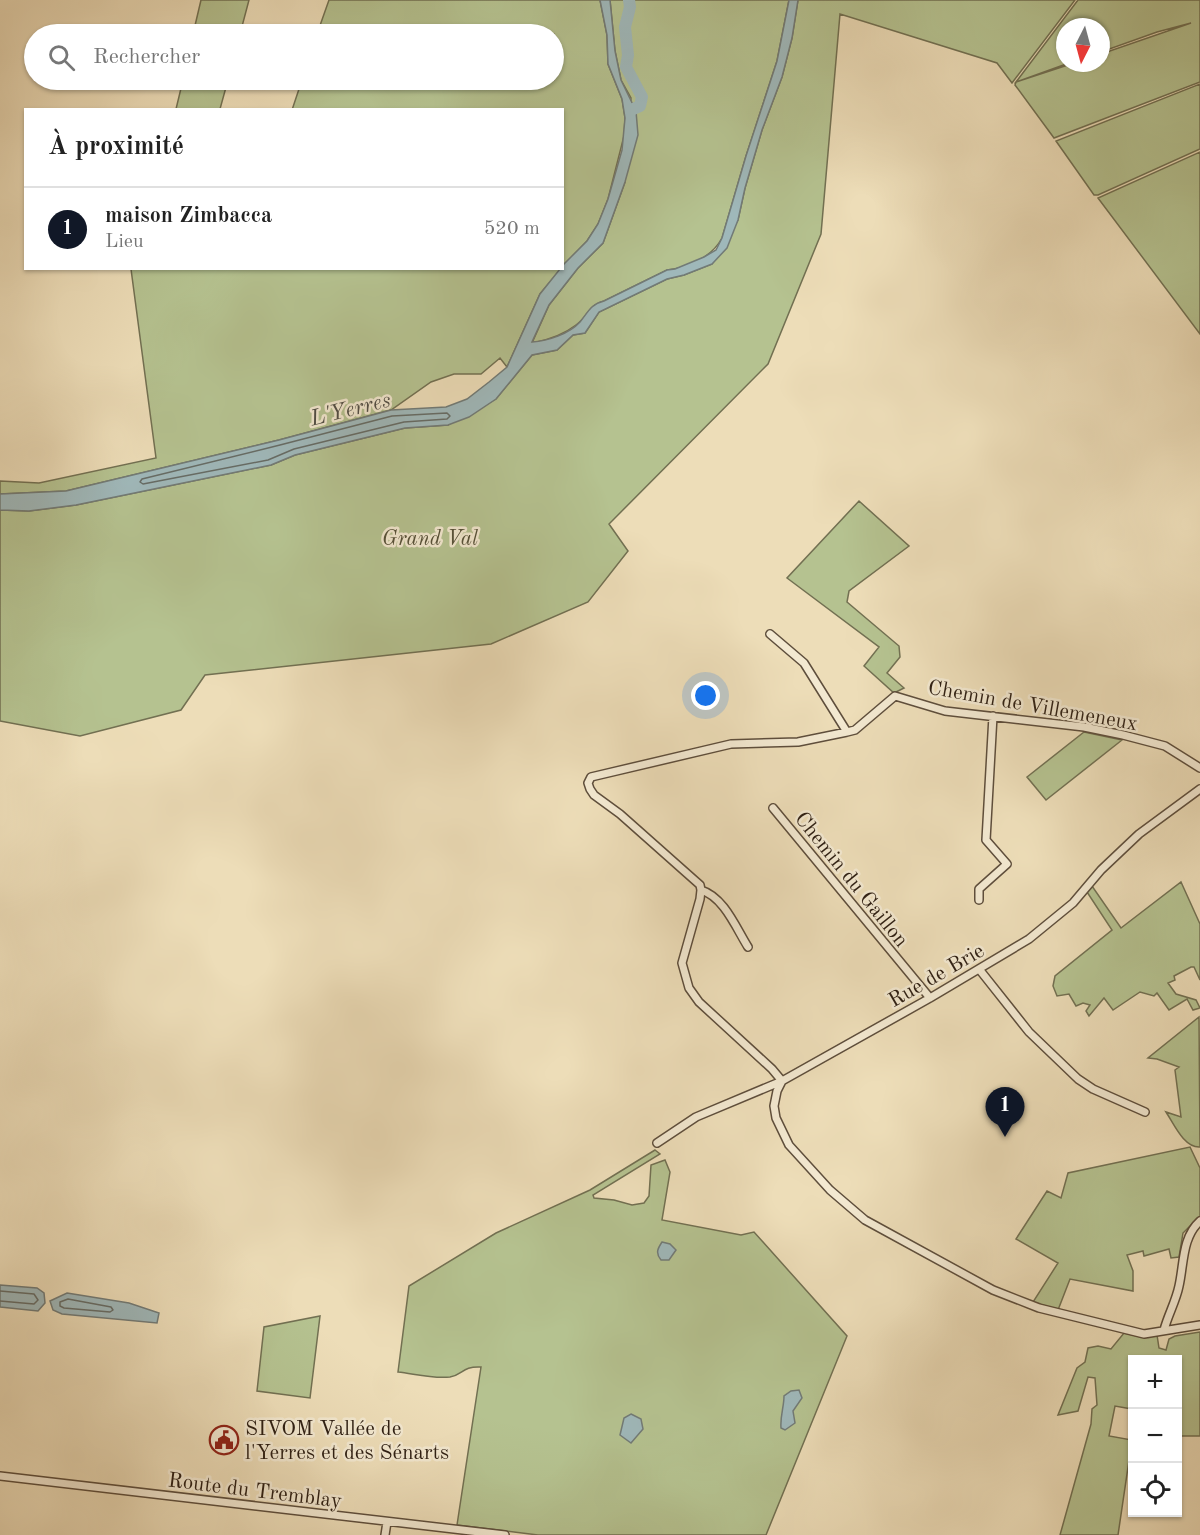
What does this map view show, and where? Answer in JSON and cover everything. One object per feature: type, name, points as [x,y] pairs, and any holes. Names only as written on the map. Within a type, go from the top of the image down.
[{"type":"street","points":[[770,634],[804,663],[846,732]]},
{"type":"street","name":"Chemin de Villemeneux","points":[[701,890],[695,879],[620,814],[594,795],[588,783],[591,777],[731,744],[798,742],[855,730],[895,696],[945,711],[1123,735],[1165,746],[1200,768]]},
{"type":"street","points":[[979,900],[979,889],[1007,864],[986,840],[993,716]]},
{"type":"street","name":"Rue de Brie","points":[[657,1143],[696,1117],[782,1081],[930,998],[1029,939],[1073,903],[1101,870],[1139,834],[1200,789]]},
{"type":"street","name":"Chemin du Gaillon","points":[[773,808],[930,998]]},
{"type":"street","points":[[748,947],[723,907],[709,892],[701,890],[682,963],[688,988],[699,1002],[782,1081],[774,1106],[776,1118],[789,1145],[830,1191],[865,1220],[993,1290],[1039,1308],[1133,1333],[1144,1334],[1200,1325]]},
{"type":"street","points":[[979,969],[1029,1032],[1078,1078],[1093,1089],[1145,1112]]},
{"type":"street","points":[[1164,1330],[1179,1288],[1188,1239],[1200,1221]]},
{"type":"street","name":"Route du Tremblay","points":[[0,1476],[505,1535]]},
{"type":"street","points":[[385,1535],[387,1522]]},
{"type":"green space","points":[[201,0],[249,0],[243,24],[195,24]]},
{"type":"green space","points":[[329,0],[600,0],[607,35],[608,64],[622,99],[625,118],[624,136],[608,199],[598,224],[587,241],[564,265],[564,108],[293,108],[299,90],[564,90],[564,24],[321,24]]},
{"type":"green space","points":[[610,0],[789,0],[777,61],[718,245],[699,260],[683,267],[667,270],[599,303],[566,332],[532,343],[549,305],[578,268],[603,243],[625,182],[631,98],[621,80],[615,51]]},
{"type":"green space","name":"Grand Val","points":[[798,0],[1075,0],[1061,18],[1056,18],[1056,25],[1012,83],[997,63],[840,14],[821,234],[768,364],[609,524],[628,551],[588,602],[491,644],[205,675],[181,710],[80,736],[0,721],[0,510],[29,511],[76,505],[271,465],[295,455],[405,428],[448,425],[496,399],[532,355],[557,350],[573,335],[585,333],[599,312],[667,279],[712,264],[738,220],[762,130],[782,77],[792,38]]},
{"type":"green space","points":[[1078,0],[1200,0],[1200,82],[1054,138],[1015,85],[1016,82],[1056,69],[1056,72],[1110,72],[1110,51],[1191,23],[1110,49],[1110,18],[1064,18]]},
{"type":"green space","points":[[1056,29],[1056,68],[1016,82]]},
{"type":"green space","points":[[1200,84],[1200,149],[1098,195],[1094,195],[1056,141]]},
{"type":"green space","points":[[181,90],[225,90],[220,108],[176,108]]},
{"type":"green space","points":[[1200,152],[1200,334],[1098,198]]},
{"type":"green space","points":[[131,270],[560,270],[540,294],[507,367],[500,358],[481,374],[454,374],[431,382],[391,410],[279,440],[66,491],[0,494],[0,481],[39,483],[156,458]]},
{"type":"green space","points":[[859,501],[909,546],[849,591],[847,602],[899,646],[900,657],[887,673],[904,688],[894,693],[864,666],[879,647],[787,578]]},
{"type":"green space","points":[[1084,732],[1122,740],[1046,800],[1027,777]]},
{"type":"green space","points":[[1181,882],[1200,924],[1200,980],[1194,967],[1191,967],[1174,976],[1175,980],[1168,983],[1176,994],[1196,1000],[1200,1008],[1193,1010],[1187,999],[1169,1010],[1157,993],[1154,996],[1140,992],[1113,1010],[1104,998],[1089,1016],[1086,1011],[1090,1005],[1083,1003],[1076,1006],[1069,994],[1057,996],[1053,986],[1055,976],[1112,930],[1087,892],[1092,886],[1121,928]]},
{"type":"green space","points":[[1199,1017],[1200,1147],[1184,1140],[1166,1112],[1181,1117],[1175,1070],[1179,1067],[1148,1058]]},
{"type":"green space","points":[[1190,1147],[1200,1168],[1200,1216],[1183,1233],[1179,1257],[1171,1258],[1169,1249],[1144,1256],[1143,1251],[1127,1255],[1133,1271],[1133,1291],[1070,1279],[1058,1310],[1033,1302],[1058,1263],[1016,1239],[1047,1191],[1061,1198],[1068,1173]]},
{"type":"green space","points":[[655,1150],[660,1154],[593,1195],[594,1198],[632,1205],[644,1203],[649,1196],[651,1165],[665,1160],[670,1172],[662,1220],[741,1235],[754,1232],[847,1336],[766,1535],[538,1535],[457,1525],[481,1367],[466,1369],[454,1376],[444,1377],[398,1372],[409,1286],[496,1233],[590,1190]]},
{"type":"green space","points":[[320,1316],[310,1398],[257,1391],[264,1327]]},
{"type":"green space","points":[[1200,1332],[1200,1436],[1182,1436],[1182,1355],[1128,1355],[1128,1408],[1115,1406],[1109,1436],[1128,1439],[1128,1467],[1118,1535],[1060,1535],[1091,1424],[1092,1409],[1097,1405],[1095,1378],[1088,1377],[1078,1411],[1058,1415],[1077,1368],[1085,1362],[1088,1348],[1098,1346],[1111,1349],[1124,1333],[1141,1337],[1157,1335],[1159,1348],[1166,1350],[1169,1339]]},
{"type":"water","points":[[600,0],[610,0],[615,51],[621,80],[636,111],[638,135],[625,182],[603,243],[578,268],[549,305],[532,342],[564,333],[580,322],[596,304],[667,270],[675,269],[716,250],[722,238],[777,61],[789,0],[798,0],[792,38],[782,77],[762,130],[738,220],[727,248],[712,264],[667,279],[599,312],[585,333],[573,335],[557,350],[532,355],[496,399],[469,417],[448,425],[405,428],[295,455],[271,465],[76,505],[29,511],[0,510],[0,494],[66,491],[279,440],[391,410],[446,407],[467,399],[489,382],[507,367],[540,294],[559,270],[564,270],[564,264],[587,241],[598,224],[608,199],[622,150],[625,118],[622,99],[608,64],[607,35]]},
{"type":"water","points":[[662,1242],[670,1244],[676,1250],[669,1260],[661,1260],[658,1255],[658,1248]]},
{"type":"water","points":[[0,1285],[37,1288],[44,1293],[45,1303],[38,1311],[0,1307]]},
{"type":"water","points":[[67,1293],[129,1303],[159,1313],[157,1323],[62,1314],[53,1310],[50,1301]]},
{"type":"water","points":[[799,1390],[802,1398],[793,1411],[795,1423],[785,1430],[781,1428],[784,1396],[791,1391]]},
{"type":"water","points":[[631,1414],[641,1419],[643,1429],[631,1443],[620,1435],[624,1418]]},
{"type":"waterway","points":[[629,0],[630,7],[625,27],[628,55],[626,67],[642,97],[640,106],[631,110]]},
{"type":"place","name":"maison Zimbacca","points":[[1005,1137]]},
{"type":"place","name":"SIVOM Vallée de l'Yerres et des Sénarts","points":[[224,1440]]},
{"type":"water label","name":"L'Yerres","points":[[350,408]]}]
